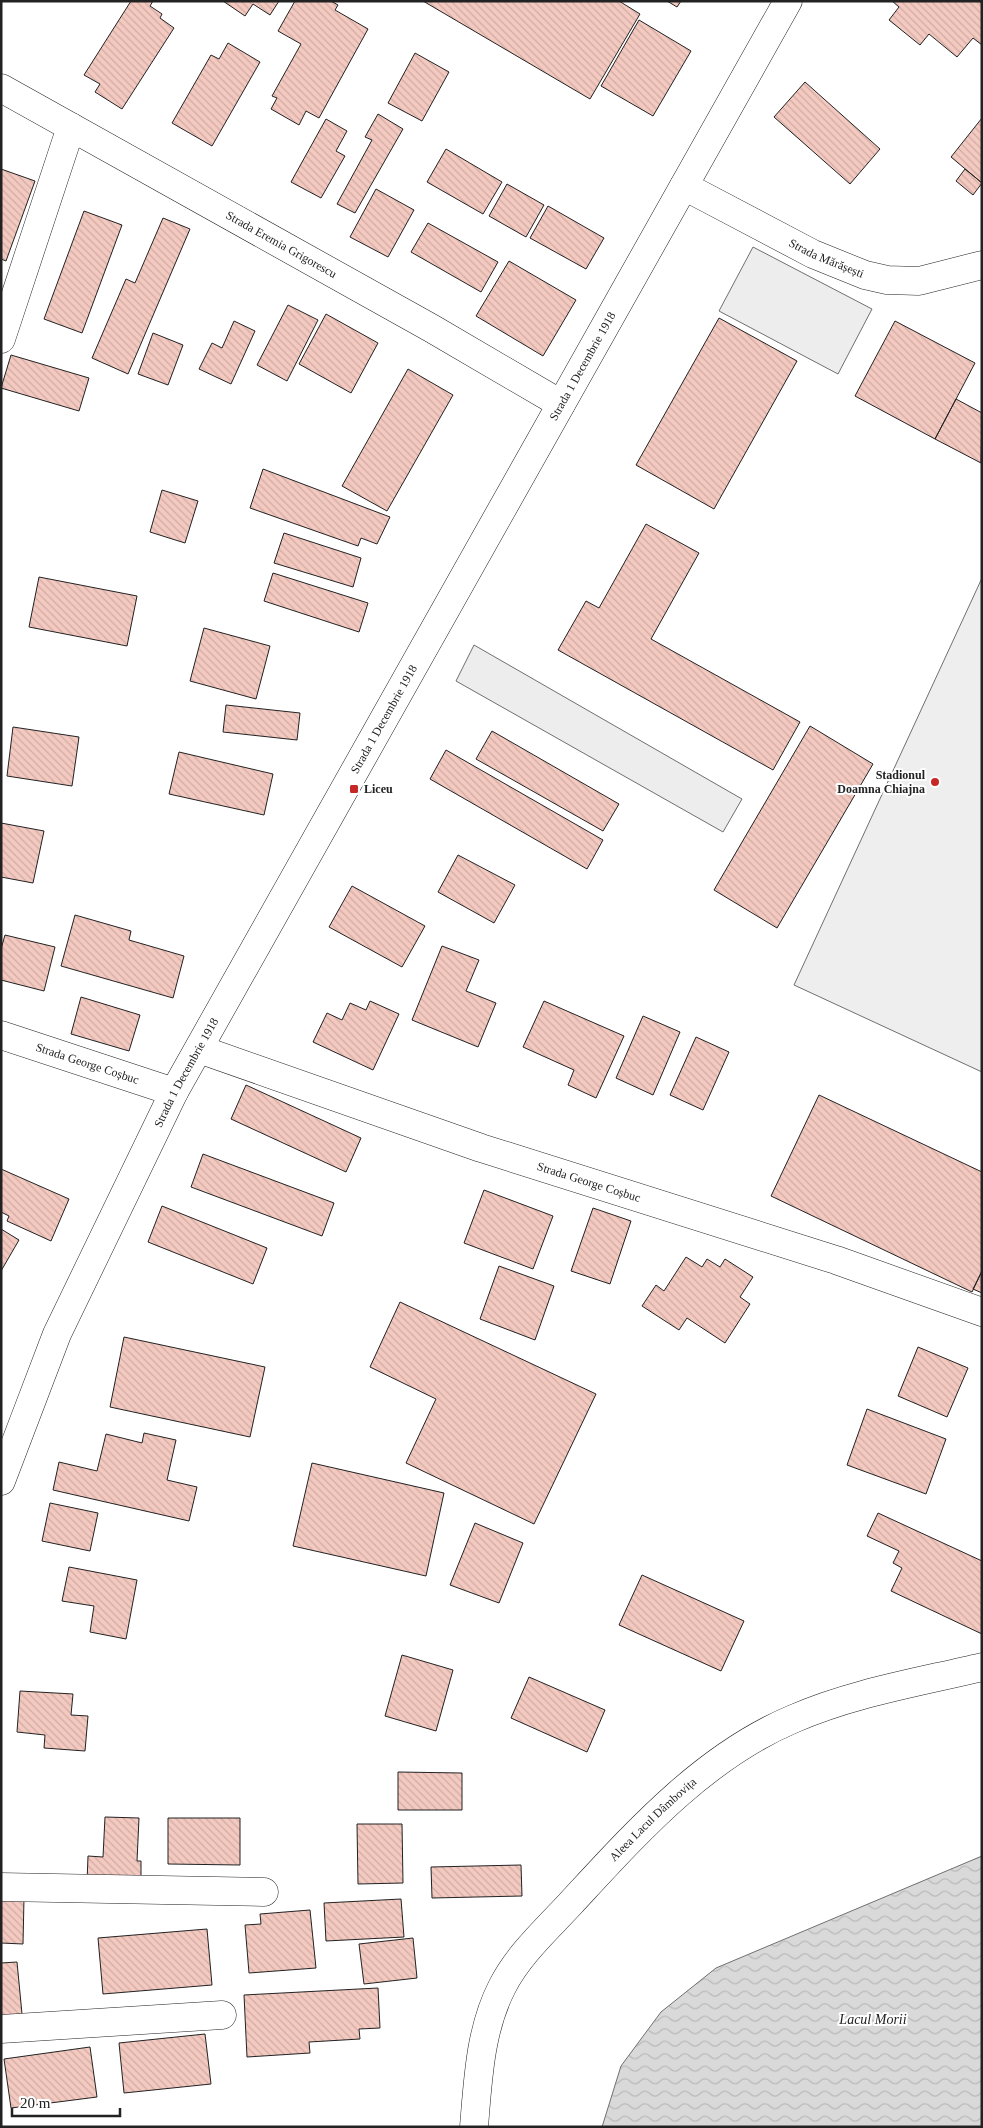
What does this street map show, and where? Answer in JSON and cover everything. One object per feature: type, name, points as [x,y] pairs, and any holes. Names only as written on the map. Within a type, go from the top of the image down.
[{"type":"street","name":"Strada 1 Decembrie 1918","points":[[1,1481],[57,1334],[174,1092],[788,1]]},
{"type":"street","name":"Strada Eremia Grigorescu","points":[[1,88],[431,328],[561,404]]},
{"type":"street","points":[[1,339],[71,127]]},
{"type":"street","name":"Strada Mărășești","points":[[684,186],[813,254],[866,275],[887,280],[919,281],[982,265]]},
{"type":"street","name":"Strada George Coșbuc","points":[[1,1036],[174,1092]]},
{"type":"street","name":"Strada George Coșbuc","points":[[199,1050],[481,1148],[836,1260],[982,1312]]},
{"type":"street","name":"Aleea Lacul Dâmbovița","points":[[474,2127],[479,2070],[487,2023],[502,1986],[524,1954],[639,1830],[694,1782],[743,1743],[793,1718],[847,1699],[982,1667]]},
{"type":"street","points":[[1,1887],[264,1892]]},
{"type":"street","points":[[1,2029],[222,2015]]},
{"type":"shaded area","points":[[753,247],[872,309],[838,374],[719,311]]},
{"type":"shaded area","name":"Stadionul Doamna Chiajna","points":[[982,578],[982,1072],[794,985]]},
{"type":"shaded area","points":[[474,645],[742,799],[723,832],[456,681]]},
{"type":"water","name":"Lacul Morii","points":[[982,1856],[982,2127],[602,2127],[621,2066],[661,2012],[716,1968]]},
{"type":"building","points":[[131,1],[153,1],[150,6],[162,14],[160,18],[174,28],[122,109],[95,92],[100,84],[84,75]]},
{"type":"building","points":[[223,1],[279,1],[270,15],[253,4],[245,16]]},
{"type":"building","points":[[295,1],[331,1],[338,5],[335,10],[368,29],[319,118],[306,111],[299,125],[271,109],[277,98],[272,96],[301,44],[278,31]]},
{"type":"building","points":[[423,1],[619,1],[640,14],[590,99]]},
{"type":"building","points":[[667,1],[681,1],[677,7]]},
{"type":"building","points":[[892,1],[979,1],[982,4],[982,45],[973,38],[957,57],[929,34],[920,45],[889,20],[899,7]]},
{"type":"building","points":[[639,20],[691,51],[653,116],[601,86]]},
{"type":"building","points":[[228,43],[260,62],[212,146],[172,123],[211,55],[219,59]]},
{"type":"building","points":[[415,53],[449,72],[422,121],[388,103]]},
{"type":"building","points":[[805,82],[880,149],[850,184],[774,117]]},
{"type":"building","points":[[378,114],[403,129],[355,213],[337,204],[372,140],[365,137]]},
{"type":"building","points":[[982,118],[982,183],[951,157]]},
{"type":"building","points":[[326,119],[347,131],[336,151],[345,156],[321,198],[291,182]]},
{"type":"building","points":[[446,149],[502,182],[483,214],[427,182]]},
{"type":"building","points":[[1,169],[35,181],[6,261],[1,259]]},
{"type":"building","points":[[965,169],[982,183],[973,195],[956,181]]},
{"type":"building","points":[[507,184],[544,205],[526,237],[489,216]]},
{"type":"building","points":[[376,189],[414,210],[388,257],[350,237]]},
{"type":"building","points":[[548,206],[604,238],[586,269],[530,238]]},
{"type":"building","points":[[84,211],[122,225],[82,333],[44,319]]},
{"type":"building","points":[[163,218],[190,229],[128,374],[92,358],[126,279],[135,283]]},
{"type":"building","points":[[428,223],[498,262],[481,292],[411,252]]},
{"type":"building","points":[[509,261],[576,300],[543,356],[476,316]]},
{"type":"building","points":[[288,305],[318,320],[287,381],[257,365]]},
{"type":"building","points":[[326,314],[378,343],[351,393],[299,364]]},
{"type":"building","points":[[719,318],[797,361],[714,509],[636,465]]},
{"type":"building","points":[[234,321],[255,331],[231,384],[199,369],[212,343],[222,348]]},
{"type":"building","points":[[895,321],[975,363],[935,439],[855,396]]},
{"type":"building","points":[[153,333],[183,345],[168,385],[138,374]]},
{"type":"building","points":[[11,355],[89,378],[79,411],[1,388]]},
{"type":"building","points":[[408,369],[453,395],[387,511],[342,486]]},
{"type":"building","points":[[956,399],[982,413],[981,463],[935,439]]},
{"type":"building","points":[[263,469],[390,517],[377,544],[361,538],[358,546],[250,508]]},
{"type":"building","points":[[162,490],[198,501],[185,543],[150,532]]},
{"type":"building","points":[[646,524],[699,553],[651,639],[800,722],[773,770],[558,650],[586,601],[599,608]]},
{"type":"building","points":[[284,533],[361,558],[353,587],[274,563]]},
{"type":"building","points":[[273,573],[368,603],[359,632],[264,601]]},
{"type":"building","points":[[39,577],[137,596],[127,646],[29,627]]},
{"type":"building","points":[[204,628],[270,646],[256,699],[190,681]]},
{"type":"building","points":[[226,705],[300,713],[297,740],[223,732]]},
{"type":"building","points":[[810,726],[873,764],[777,928],[714,890]]},
{"type":"building","points":[[13,727],[79,737],[72,786],[7,776]]},
{"type":"building","points":[[492,731],[619,804],[603,831],[476,759]]},
{"type":"building","points":[[446,750],[603,840],[587,869],[430,779]]},
{"type":"building","points":[[179,752],[273,774],[264,815],[169,794]]},
{"type":"building","points":[[1,823],[44,831],[33,883],[1,877]]},
{"type":"building","points":[[458,855],[515,885],[494,923],[438,892]]},
{"type":"building","points":[[352,886],[425,926],[402,967],[329,927]]},
{"type":"building","points":[[75,915],[131,931],[129,940],[184,956],[173,998],[61,966]]},
{"type":"building","points":[[5,935],[55,947],[44,991],[1,980],[1,949]]},
{"type":"building","points":[[442,946],[479,960],[466,991],[496,1003],[478,1047],[412,1020]]},
{"type":"building","points":[[81,997],[140,1015],[129,1051],[71,1034]]},
{"type":"building","points":[[370,1001],[399,1014],[373,1070],[313,1042],[327,1013],[342,1020],[350,1003],[366,1010]]},
{"type":"building","points":[[544,1001],[624,1036],[596,1098],[568,1085],[574,1070],[523,1047]]},
{"type":"building","points":[[643,1016],[680,1032],[653,1095],[616,1078]]},
{"type":"building","points":[[696,1037],[729,1052],[703,1110],[670,1095]]},
{"type":"building","points":[[246,1085],[361,1138],[346,1172],[231,1119]]},
{"type":"building","points":[[819,1095],[982,1172],[982,1271],[972,1292],[771,1196]]},
{"type":"building","points":[[203,1154],[334,1203],[322,1236],[191,1187]]},
{"type":"building","points":[[1,1169],[69,1199],[51,1241],[7,1221],[9,1216],[1,1212]]},
{"type":"building","points":[[484,1190],[553,1216],[533,1269],[464,1243]]},
{"type":"building","points":[[162,1206],[267,1248],[253,1284],[148,1242]]},
{"type":"building","points":[[593,1208],[631,1221],[610,1284],[571,1271]]},
{"type":"building","points":[[1,1229],[19,1240],[1,1271]]},
{"type":"building","points":[[686,1257],[702,1267],[707,1259],[720,1267],[725,1259],[753,1277],[740,1297],[750,1304],[725,1343],[687,1318],[679,1330],[642,1306],[656,1285],[664,1291]]},
{"type":"building","points":[[499,1266],[554,1286],[535,1340],[480,1319]]},
{"type":"building","points":[[982,1271],[982,1293],[973,1289]]},
{"type":"building","points":[[400,1302],[596,1394],[534,1524],[406,1463],[436,1399],[370,1367]]},
{"type":"building","points":[[124,1337],[265,1367],[250,1437],[110,1407]]},
{"type":"building","points":[[918,1347],[968,1368],[947,1417],[898,1396]]},
{"type":"building","points":[[867,1409],[946,1439],[926,1494],[847,1465]]},
{"type":"building","points":[[144,1433],[176,1440],[167,1480],[197,1487],[189,1521],[53,1490],[59,1462],[97,1471],[106,1434],[142,1443]]},
{"type":"building","points":[[312,1463],[444,1493],[426,1576],[293,1546]]},
{"type":"building","points":[[50,1503],[98,1513],[90,1551],[42,1541]]},
{"type":"building","points":[[878,1513],[982,1561],[982,1634],[891,1591],[902,1568],[893,1563],[899,1551],[867,1536]]},
{"type":"building","points":[[475,1523],[523,1543],[499,1603],[450,1585]]},
{"type":"building","points":[[69,1567],[137,1580],[126,1639],[90,1632],[94,1606],[62,1601]]},
{"type":"building","points":[[642,1575],[744,1621],[721,1671],[619,1625]]},
{"type":"building","points":[[402,1655],[453,1670],[436,1731],[385,1716]]},
{"type":"building","points":[[529,1677],[605,1710],[587,1752],[511,1718]]},
{"type":"building","points":[[20,1691],[73,1694],[71,1715],[88,1716],[85,1751],[44,1748],[45,1735],[17,1732]]},
{"type":"building","points":[[398,1772],[462,1773],[462,1810],[398,1810]]},
{"type":"building","points":[[105,1817],[139,1818],[137,1861],[141,1861],[141,1886],[87,1883],[88,1856],[103,1857]]},
{"type":"building","points":[[168,1818],[240,1818],[240,1865],[168,1864]]},
{"type":"building","points":[[357,1824],[402,1824],[403,1883],[358,1884]]},
{"type":"building","points":[[521,1865],[522,1896],[432,1898],[431,1867]]},
{"type":"building","points":[[1,1898],[24,1898],[23,1944],[1,1943]]},
{"type":"building","points":[[401,1899],[404,1937],[326,1941],[324,1903]]},
{"type":"building","points":[[310,1910],[316,1968],[249,1973],[245,1925],[261,1924],[260,1914]]},
{"type":"building","points":[[207,1929],[212,1985],[103,1994],[98,1938]]},
{"type":"building","points":[[413,1938],[417,1978],[364,1984],[359,1944]]},
{"type":"building","points":[[17,1962],[22,2014],[1,2016],[1,1963]]},
{"type":"building","points":[[378,1988],[380,2028],[359,2029],[360,2039],[309,2042],[310,2053],[247,2057],[244,1995]]},
{"type":"building","points":[[205,2034],[211,2084],[124,2093],[119,2043]]},
{"type":"building","points":[[90,2047],[97,2097],[11,2108],[4,2059]]},
{"type":"place","name":"Stadionul Doamna Chiajna","points":[[935,782]]},
{"type":"place","name":"Liceu","points":[[354,789]]}]
